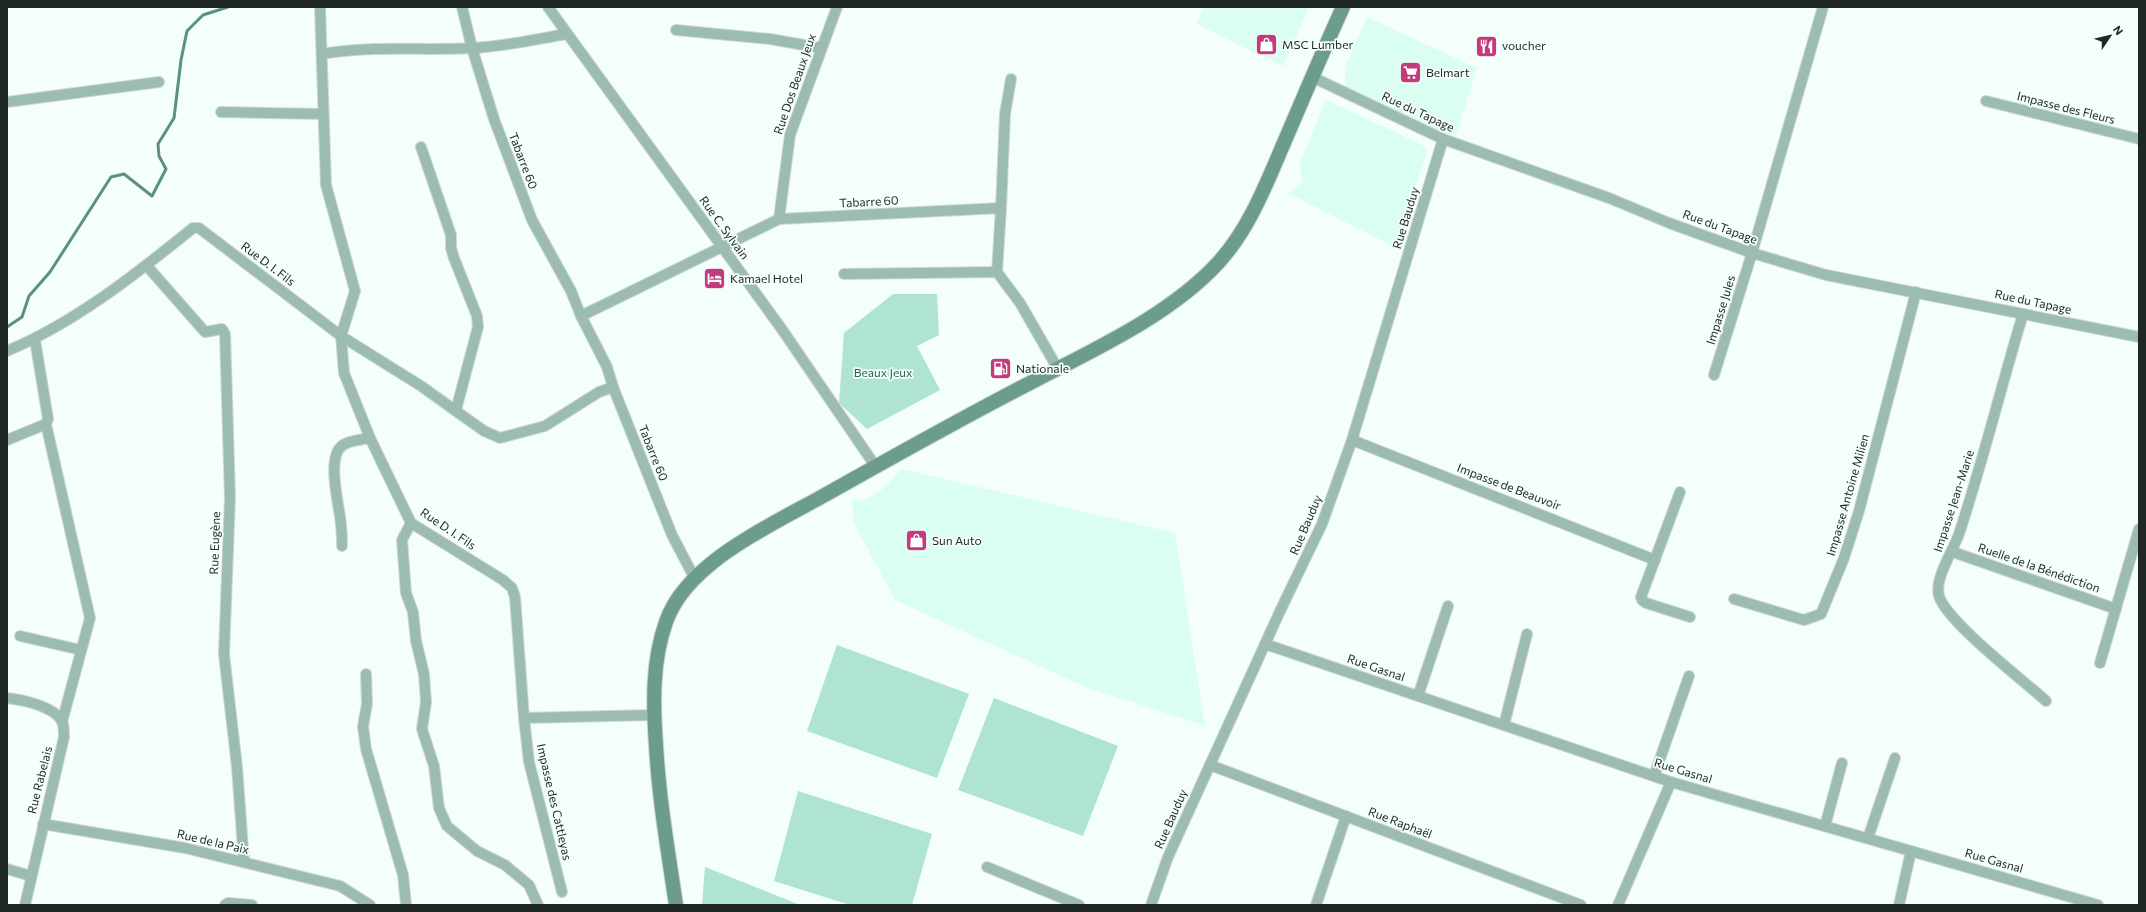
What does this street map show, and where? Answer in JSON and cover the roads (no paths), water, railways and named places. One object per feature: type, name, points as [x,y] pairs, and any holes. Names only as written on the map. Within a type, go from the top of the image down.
[{"type":"main road","points":[[676,905],[659,800],[654,715],[655,672],[666,621],[676,599],[694,577],[755,534],[954,423],[1058,369],[1170,304],[1198,283],[1219,262],[1245,228],[1342,7]]},
{"type":"street","points":[[320,7],[326,185],[355,291],[341,336],[421,386],[484,431],[500,438],[545,426],[599,392],[613,387]]},
{"type":"street","name":"Tabarre 60","points":[[462,7],[472,48],[494,119],[532,220],[555,259],[581,316],[607,367],[613,387],[672,535],[694,577]]},
{"type":"street","name":"Rue C. Sylvain","points":[[548,7],[721,248],[781,328],[876,467]]},
{"type":"street","name":"Rue Dos Beaux Jeux","points":[[779,219],[790,135],[837,7]]},
{"type":"street","name":"Impasse Jules","points":[[1714,375],[1752,253],[1823,7]]},
{"type":"street","points":[[676,30],[770,39],[822,48]]},
{"type":"street","points":[[322,54],[346,49],[472,48],[567,34]]},
{"type":"street","name":"Rue du Tapage","points":[[1312,77],[1443,139],[1609,198],[1669,223],[1752,253],[1826,275],[2139,338]]},
{"type":"street","points":[[1011,79],[1005,114],[997,272],[1020,303],[1058,369]]},
{"type":"street","points":[[7,102],[159,82]]},
{"type":"street","name":"Impasse des Fleurs","points":[[1986,101],[2139,139]]},
{"type":"street","points":[[221,112],[323,114]]},
{"type":"street","name":"Rue Bauduy","points":[[1151,905],[1168,857],[1265,644],[1322,524],[1352,440],[1443,139]]},
{"type":"street","points":[[421,147],[452,235],[451,248],[454,258],[476,316],[476,333],[456,410]]},
{"type":"street","name":"Tabarre 60","points":[[581,316],[779,219],[1001,208]]},
{"type":"street","name":"Rue D. I. Fils","points":[[146,266],[193,228],[199,228],[341,336],[344,373],[370,438],[411,523],[503,580],[512,588],[515,597],[524,718]]},
{"type":"street","points":[[7,351],[35,340],[123,283],[146,266]]},
{"type":"street","name":"Rue Eugène","points":[[146,266],[205,332],[222,330],[225,334],[230,497],[224,654],[237,767],[244,862]]},
{"type":"street","points":[[844,274],[997,272]]},
{"type":"street","name":"Impasse Antoine Milien","points":[[1734,599],[1804,620],[1821,614],[1844,558],[1859,511],[1916,292]]},
{"type":"street","name":"Impasse Jean-Marie","points":[[2023,314],[1979,474],[1953,552],[1938,581],[1939,596],[1952,618],[2046,701]]},
{"type":"street","name":"Rue Rabelais","points":[[25,905],[64,737],[62,722],[90,618],[46,424],[48,419],[35,340]]},
{"type":"street","points":[[7,440],[46,424]]},
{"type":"street","points":[[342,546],[341,524],[334,481],[338,452],[342,445],[370,438]]},
{"type":"street","name":"Impasse de Beauvoir","points":[[1352,440],[1655,560]]},
{"type":"street","points":[[1680,492],[1642,600],[1690,617]]},
{"type":"street","points":[[411,523],[402,540],[406,592],[414,612],[416,641],[424,674],[426,702],[422,729],[434,766],[439,808],[447,826],[476,851],[505,865],[529,886],[538,905]]},
{"type":"street","points":[[2100,663],[2116,609],[2134,564],[2139,529]]},
{"type":"street","name":"Ruelle de la Bénédiction","points":[[1953,552],[2116,609]]},
{"type":"street","points":[[1418,696],[1448,606]]},
{"type":"street","points":[[1504,725],[1527,634]]},
{"type":"street","points":[[20,636],[81,650]]},
{"type":"street","name":"Rue Gasnal","points":[[1265,644],[1671,782],[2098,905]]},
{"type":"street","points":[[366,674],[367,704],[363,726],[366,749],[403,876],[406,905]]},
{"type":"street","points":[[1654,776],[1689,676]]},
{"type":"street","points":[[7,698],[40,707],[53,713],[62,722]]},
{"type":"street","points":[[524,718],[654,715]]},
{"type":"street","name":"Impasse des Cattleyas","points":[[524,718],[530,762],[562,892]]},
{"type":"street","points":[[1868,838],[1895,758]]},
{"type":"street","points":[[1825,826],[1842,763]]},
{"type":"street","name":"Rue Raphaël","points":[[1210,765],[1581,905]]},
{"type":"street","points":[[1618,905],[1671,782]]},
{"type":"street","points":[[1316,905],[1346,816]]},
{"type":"street","name":"Rue de la Paix","points":[[43,824],[185,848],[244,862],[340,886],[370,905]]},
{"type":"street","points":[[1899,905],[1911,851]]},
{"type":"street","points":[[987,867],[1079,905]]},
{"type":"street","points":[[7,869],[31,876]]},
{"type":"street","points":[[225,905],[228,903],[252,905]]},
{"type":"waterway","points":[[7,327],[22,317],[29,296],[50,272],[111,177],[124,174],[152,196],[166,169],[159,156],[158,144],[174,118],[181,60],[187,31],[203,15],[228,7]]},
{"type":"place","name":"MSC Lumber","points":[[1266,45]]},
{"type":"place","name":"voucher","points":[[1486,46]]},
{"type":"place","name":"Belmart","points":[[1411,73]]},
{"type":"place","name":"Kamael Hotel","points":[[714,279]]},
{"type":"place","name":"Nationale","points":[[1000,369]]},
{"type":"place","name":"Sun Auto","points":[[917,541]]},
{"type":"park label","name":"Beaux Jeux","points":[[883,373]]}]
